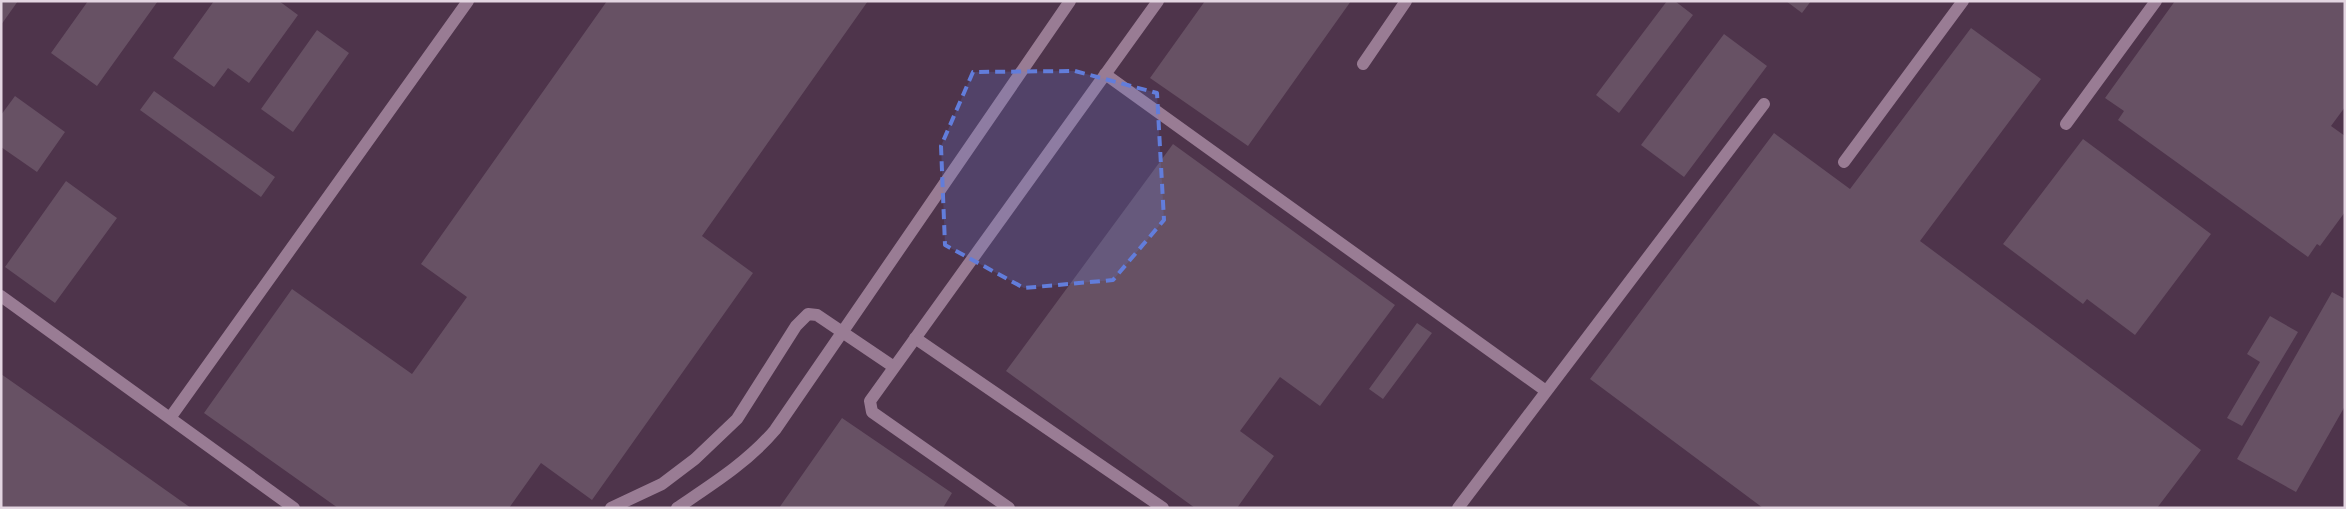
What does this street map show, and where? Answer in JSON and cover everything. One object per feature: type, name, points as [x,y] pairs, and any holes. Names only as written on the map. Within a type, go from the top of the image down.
[{"type":"street","points":[[170,418],[468,1]]},
{"type":"street","points":[[677,508],[739,465],[766,441],[844,332],[1070,1]]},
{"type":"street","points":[[1008,508],[872,412],[870,402],[1158,1]]},
{"type":"street","points":[[1363,64],[1406,1]]},
{"type":"street","points":[[1844,162],[1964,1]]},
{"type":"street","points":[[2066,124],[2156,1]]},
{"type":"street","points":[[1106,74],[1546,391]]},
{"type":"street","points":[[1458,508],[1764,104]]},
{"type":"street","points":[[1,296],[294,508]]},
{"type":"street","points":[[611,508],[662,484],[695,459],[730,425],[737,418],[796,326],[808,314],[816,315],[844,332],[894,367]]},
{"type":"street","points":[[915,338],[1163,508]]},
{"type":"highlighted area","points":[[1075,71],[1157,93],[1164,220],[1113,280],[1024,288],[945,245],[941,146],[973,72]]},
{"type":"shaded area","points":[[1,1],[2345,1],[2345,508],[1,508]]},
{"type":"building","points":[[1,1],[18,1],[1,25]]},
{"type":"building","points":[[88,1],[158,1],[97,86],[51,53]]},
{"type":"building","points":[[214,1],[279,1],[298,15],[249,83],[228,68],[214,87],[173,58]]},
{"type":"building","points":[[607,1],[868,1],[702,236],[753,273],[592,500],[541,463],[509,508],[338,508],[204,413],[292,289],[412,374],[467,297],[421,264]]},
{"type":"building","points":[[1205,1],[1351,1],[1248,146],[1150,78]]},
{"type":"building","points":[[1667,1],[1675,1],[1693,15],[1619,113],[1596,95]]},
{"type":"building","points":[[1786,1],[1811,1],[1802,13]]},
{"type":"building","points":[[2175,1],[2345,1],[2345,107],[2331,126],[2345,136],[2345,212],[2320,246],[2317,244],[2308,257],[2118,120],[2124,111],[2105,98]]},
{"type":"building","points":[[1971,28],[2041,79],[1920,241],[2201,450],[2157,508],[1763,508],[1590,379],[1774,133],[1850,189]]},
{"type":"building","points":[[317,30],[349,53],[293,132],[261,109]]},
{"type":"building","points":[[1724,34],[1767,66],[1684,177],[1641,145]]},
{"type":"building","points":[[154,91],[275,177],[261,197],[140,110]]},
{"type":"building","points":[[15,96],[65,132],[37,172],[1,147],[1,115]]},
{"type":"building","points":[[2083,139],[2211,234],[2135,335],[2087,299],[2083,304],[2003,244]]},
{"type":"building","points":[[1173,144],[1395,305],[1320,406],[1280,377],[1240,431],[1274,456],[1237,508],[1195,508],[1006,371]]},
{"type":"building","points":[[66,181],[117,218],[55,303],[5,267]]},
{"type":"building","points":[[2332,292],[2345,299],[2345,406],[2296,492],[2237,459]]},
{"type":"building","points":[[2270,316],[2298,332],[2242,426],[2227,418],[2260,362],[2247,354]]},
{"type":"building","points":[[1417,323],[1432,333],[1383,399],[1369,389]]},
{"type":"building","points":[[1,374],[71,423],[191,508],[1,508]]},
{"type":"building","points":[[842,418],[952,493],[943,508],[779,508]]}]
